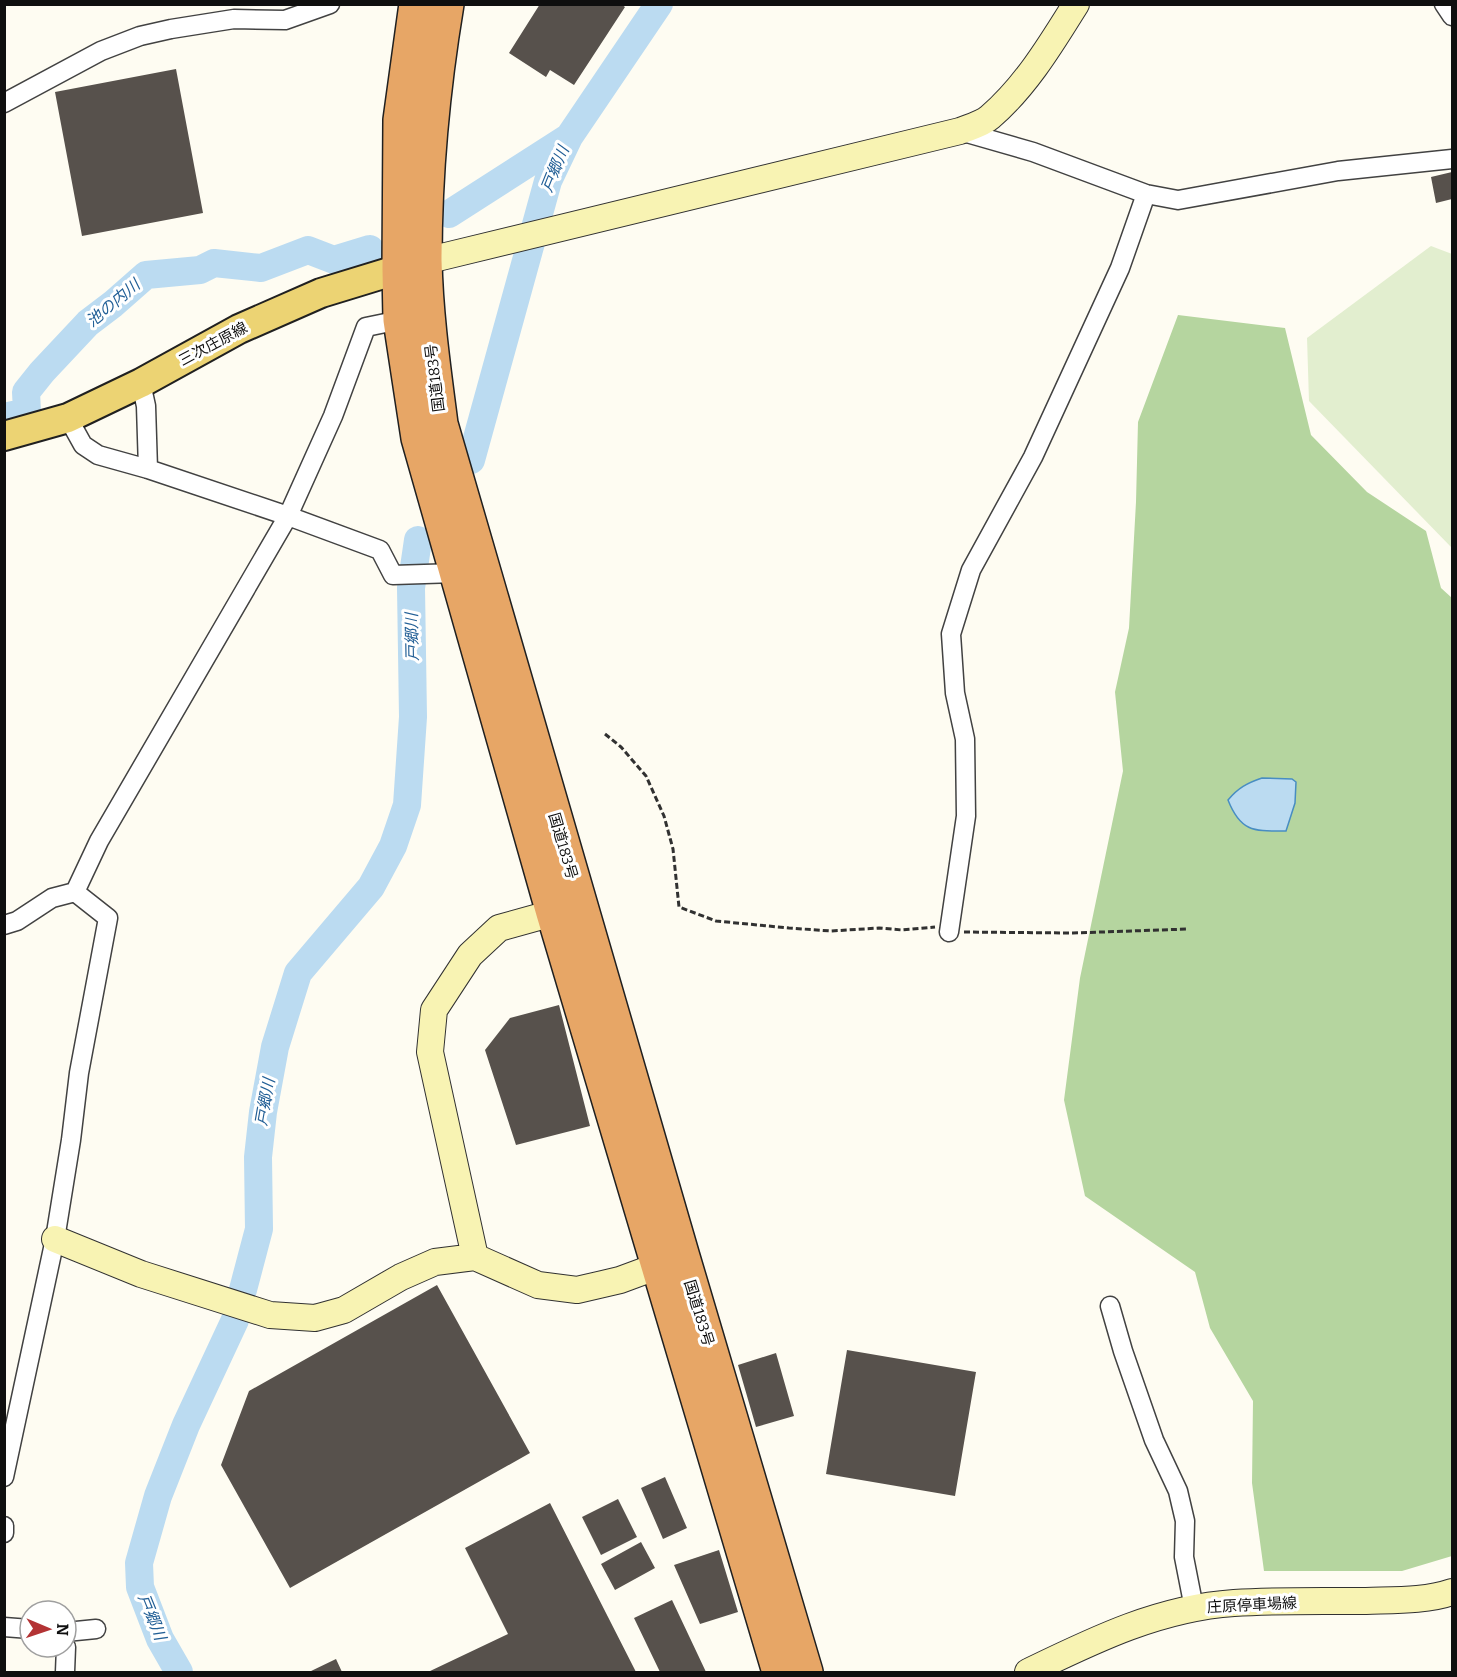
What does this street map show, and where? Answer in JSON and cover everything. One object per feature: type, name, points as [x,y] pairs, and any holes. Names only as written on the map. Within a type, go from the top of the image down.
[{"type":"highway","name":"国道183号","points":[[416,4],[400,120],[412,265],[432,354],[441,424],[670,1261],[779,1672]]},
{"type":"highway","name":"国道183号","points":[[447,4],[437,65],[427,195],[400,320],[418,438],[553,913],[806,1672]]},
{"type":"main road","name":"三次庄原線","points":[[4,436],[68,418],[141,383],[239,329],[310,297],[412,265]]},
{"type":"street","points":[[4,103],[101,51],[140,36],[234,19],[285,20],[330,4]]},
{"type":"street","points":[[412,265],[960,132],[989,118],[1016,90],[1043,58],[1076,4]]},
{"type":"street","points":[[1444,4],[1452,16]]},
{"type":"street","points":[[960,132],[1033,152],[1146,194],[1178,200],[1338,171],[1452,159]]},
{"type":"street","points":[[949,932],[966,816],[965,738],[955,693],[951,634],[971,570],[1033,457],[1120,268],[1146,194]]},
{"type":"street","points":[[75,892],[99,841],[288,516],[333,416],[366,327],[400,320]]},
{"type":"street","points":[[141,383],[146,406],[148,469]]},
{"type":"street","points":[[68,418],[83,445],[98,455],[148,469],[288,516],[380,550],[393,575],[456,573]]},
{"type":"street","points":[[4,925],[17,921],[52,898],[75,892]]},
{"type":"street","points":[[4,1477],[56,1239],[79,1073],[108,918],[75,892]]},
{"type":"street","points":[[475,1257],[430,1052],[434,1010],[470,955],[499,928],[553,913]]},
{"type":"street","points":[[56,1239],[141,1274],[270,1315],[315,1318],[344,1310],[401,1277],[435,1262],[475,1257],[538,1285],[577,1290],[620,1280],[670,1261]]},
{"type":"street","points":[[1110,1306],[1123,1352],[1154,1440],[1178,1491],[1185,1521],[1184,1557],[1194,1608]]},
{"type":"street","points":[[4,1526],[4,1533]]},
{"type":"street","name":"庄原停車場線","points":[[1028,1672],[1099,1637],[1149,1618],[1194,1608],[1234,1603],[1399,1600],[1452,1592]]},
{"type":"street","points":[[78,1631],[96,1629]]},
{"type":"path","points":[[605,734],[621,747],[646,776],[664,816],[673,849],[679,907],[716,921],[831,931],[937,927],[949,932],[1073,933],[1188,929]]},
{"type":"green space","points":[[1431,246],[1452,254],[1452,548],[1309,401],[1307,338]]},
{"type":"green space","points":[[1178,315],[1285,328],[1311,435],[1367,492],[1426,531],[1441,588],[1452,598],[1452,1556],[1402,1571],[1264,1571],[1252,1483],[1253,1401],[1210,1328],[1195,1272],[1085,1196],[1064,1100],[1080,978],[1123,771],[1115,692],[1129,628],[1138,422]]},
{"type":"water","points":[[1262,778],[1292,779],[1296,782],[1295,803],[1286,831],[1250,828],[1238,819],[1228,800],[1243,786]]},
{"type":"building","points":[[540,4],[621,4],[625,7],[574,85],[550,70],[546,77],[509,53]]},
{"type":"building","points":[[176,69],[203,213],[82,236],[55,92]]},
{"type":"building","points":[[1452,172],[1452,199],[1436,203],[1431,177]]},
{"type":"building","points":[[559,1005],[590,1126],[516,1145],[485,1050],[510,1018]]},
{"type":"building","points":[[437,1285],[530,1453],[290,1588],[221,1465],[249,1391]]},
{"type":"building","points":[[847,1350],[976,1372],[955,1496],[826,1474]]},
{"type":"building","points":[[776,1353],[794,1416],[756,1427],[738,1365]]},
{"type":"building","points":[[665,1477],[687,1528],[663,1539],[641,1488]]},
{"type":"building","points":[[618,1499],[637,1537],[601,1555],[582,1517]]},
{"type":"building","points":[[550,1503],[636,1672],[428,1672],[508,1634],[465,1548]]},
{"type":"building","points":[[641,1542],[655,1568],[615,1590],[601,1564]]},
{"type":"building","points":[[719,1550],[738,1612],[700,1624],[674,1565]]},
{"type":"building","points":[[672,1600],[706,1672],[660,1672],[634,1618]]},
{"type":"building","points":[[336,1659],[342,1672],[309,1672]]},
{"type":"waterway","name":"戸郷川","points":[[471,460],[548,181],[569,137],[659,4]]},
{"type":"waterway","name":"池の内川","points":[[449,214],[569,137]]},
{"type":"waterway","name":"池の内川","points":[[4,417],[27,412],[26,392],[42,372],[88,323],[146,275],[200,270],[214,263],[261,268],[308,250],[334,260],[370,249]]},
{"type":"waterway","name":"戸郷川","points":[[179,1672],[160,1639],[140,1587],[139,1563],[158,1496],[186,1425],[235,1320],[259,1229],[258,1157],[263,1112],[275,1047],[298,973],[371,887],[393,846],[407,805],[413,717],[411,588],[418,540]]}]
